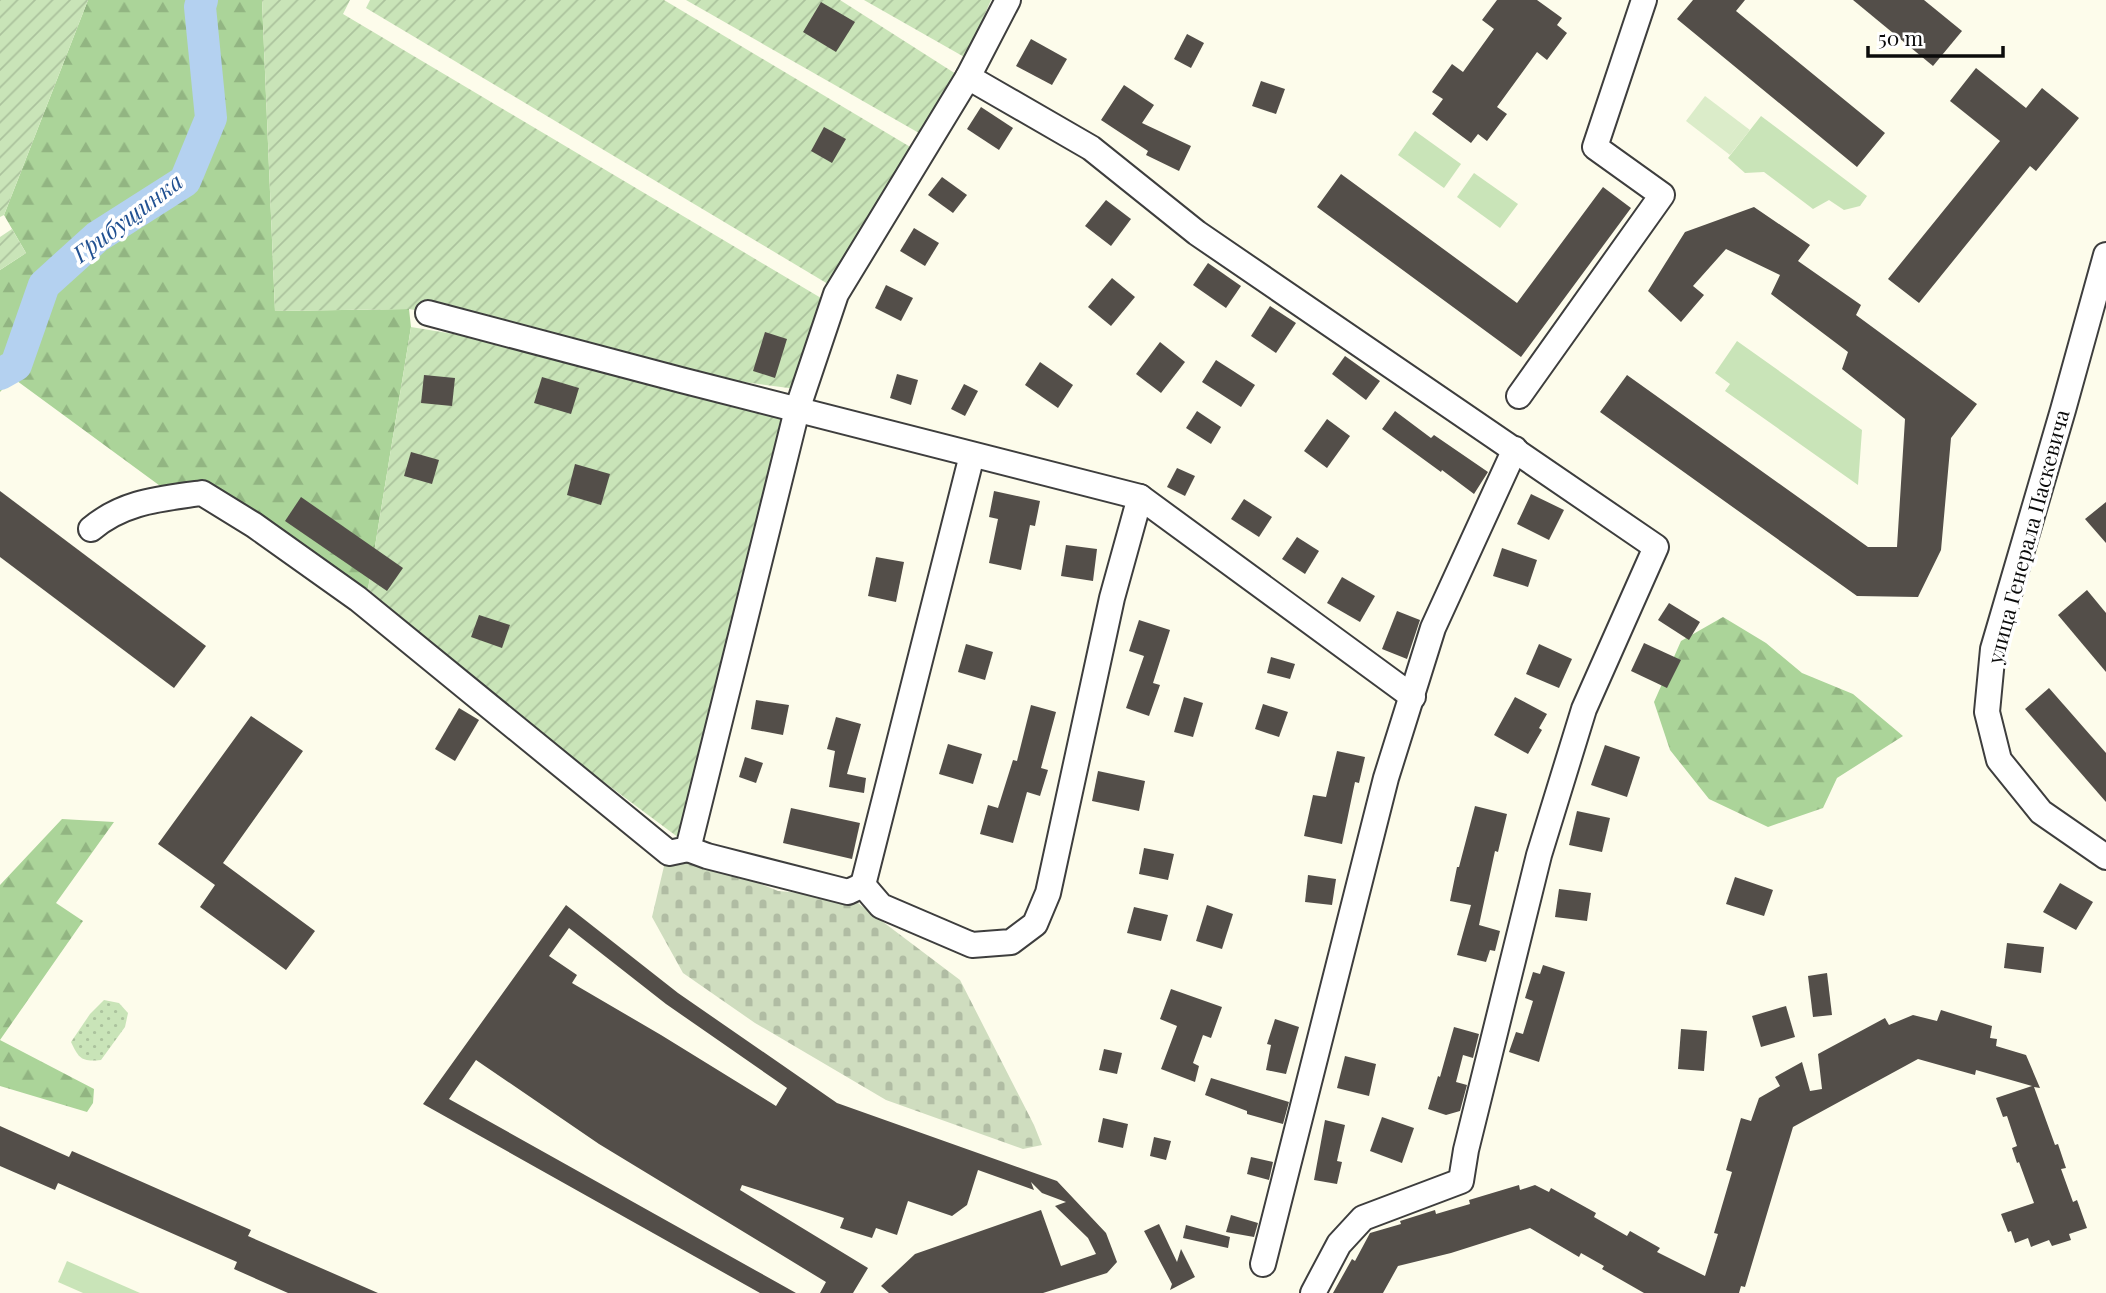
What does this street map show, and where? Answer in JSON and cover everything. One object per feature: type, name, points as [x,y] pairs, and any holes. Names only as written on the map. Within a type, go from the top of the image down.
[{"type":"street","points":[[688,849],[797,410],[836,294],[968,77],[1009,0]]},
{"type":"street","points":[[1519,396],[1662,195],[1595,147],[1644,0]]},
{"type":"street","points":[[968,77],[1091,148],[1197,233],[1656,547],[1584,709],[1538,855],[1469,1137],[1461,1181],[1363,1218],[1339,1244],[1313,1293]]},
{"type":"street","name":"улица Генерала Паскевича","points":[[2106,255],[1993,649],[1987,712],[1999,760],[2041,812],[2106,857]]},
{"type":"street","points":[[428,313],[1140,498],[1413,697]]},
{"type":"street","points":[[1264,1264],[1386,778],[1433,628],[1515,449]]},
{"type":"street","points":[[863,885],[972,454]]},
{"type":"street","points":[[91,529],[101,521],[140,502],[202,493],[254,525],[358,599],[669,853],[688,849],[848,892],[863,885]]},
{"type":"street","points":[[863,885],[881,906],[972,945],[1012,942],[1035,924],[1048,894],[1112,598],[1140,498]]},
{"type":"green space","points":[[0,0],[88,0],[4,215],[0,217]]},
{"type":"green space","points":[[88,0],[262,0],[275,311],[409,309],[411,327],[368,589],[208,483],[167,491],[13,378],[0,392],[0,270],[26,253],[4,215]]},
{"type":"green space","points":[[262,0],[350,0],[343,14],[821,298],[796,389],[729,380],[528,331],[409,309],[275,311]]},
{"type":"green space","points":[[370,0],[664,0],[912,148],[828,284],[366,8]]},
{"type":"green space","points":[[686,0],[840,0],[956,74],[919,133]]},
{"type":"green space","points":[[864,0],[991,0],[966,58]]},
{"type":"green space","points":[[1705,96],[1750,130],[1730,155],[1686,121]]},
{"type":"green space","points":[[1761,116],[1867,196],[1860,206],[1844,210],[1829,200],[1813,209],[1764,172],[1745,173],[1728,158]]},
{"type":"green space","points":[[1415,131],[1461,164],[1444,188],[1398,155]]},
{"type":"green space","points":[[1474,173],[1518,204],[1500,228],[1457,197]]},
{"type":"green space","points":[[12,229],[26,253],[0,270],[0,237]]},
{"type":"green space","points":[[411,327],[515,344],[791,406],[679,838],[506,709],[368,589]]},
{"type":"green space","points":[[1737,341],[1862,430],[1858,485],[1725,391],[1730,384],[1715,373]]},
{"type":"green space","points":[[1723,617],[1766,643],[1802,673],[1853,694],[1903,736],[1837,778],[1823,808],[1768,827],[1709,799],[1670,750],[1654,702],[1681,641]]},
{"type":"green space","points":[[62,819],[114,822],[56,903],[83,921],[0,1040],[0,885]]},
{"type":"green space","points":[[700,859],[778,891],[850,897],[960,980],[1042,1145],[1023,1149],[886,1100],[755,1023],[683,973],[652,917],[665,862]]},
{"type":"green space","points":[[104,1000],[119,1003],[128,1013],[125,1027],[101,1060],[85,1060],[79,1056],[71,1042],[90,1014]]},
{"type":"green space","points":[[0,1040],[94,1089],[93,1103],[87,1112],[0,1086]]},
{"type":"green space","points":[[67,1261],[140,1293],[83,1293],[58,1282]]},
{"type":"building","points":[[1497,0],[1537,0],[1562,18],[1557,25],[1567,33],[1547,60],[1537,52],[1497,107],[1507,114],[1487,141],[1478,134],[1471,143],[1432,114],[1443,99],[1432,92],[1452,64],[1463,72],[1494,29],[1482,20]]},
{"type":"building","points":[[1693,0],[1745,0],[1736,11],[1885,133],[1857,167],[1677,19]]},
{"type":"building","points":[[1853,0],[1924,0],[1962,31],[1933,66]]},
{"type":"building","points":[[821,2],[855,22],[836,52],[803,32]]},
{"type":"building","points":[[1187,34],[1204,43],[1191,68],[1174,59]]},
{"type":"building","points":[[1031,39],[1067,59],[1052,85],[1016,66]]},
{"type":"building","points":[[1976,68],[2026,108],[2042,88],[2079,118],[2036,171],[2030,166],[1919,303],[1888,279],[2000,141],[1950,101]]},
{"type":"building","points":[[1261,81],[1285,89],[1276,114],[1252,106]]},
{"type":"building","points":[[1124,85],[1154,105],[1142,123],[1191,146],[1179,171],[1146,155],[1148,151],[1101,120]]},
{"type":"building","points":[[981,107],[1013,128],[999,150],[967,129]]},
{"type":"building","points":[[824,127],[846,139],[832,163],[811,151]]},
{"type":"building","points":[[1341,174],[1517,303],[1603,187],[1631,208],[1521,357],[1317,207]]},
{"type":"building","points":[[942,177],[967,195],[953,213],[928,195]]},
{"type":"building","points":[[1106,200],[1131,219],[1111,246],[1085,226]]},
{"type":"building","points":[[1754,207],[1810,245],[1798,261],[1861,305],[1856,315],[1977,404],[1951,438],[1941,550],[1918,597],[1857,596],[1600,412],[1627,375],[1868,547],[1897,547],[1905,419],[1842,369],[1848,352],[1771,294],[1780,275],[1726,249],[1693,286],[1704,295],[1681,322],[1648,291],[1685,232]]},
{"type":"building","points":[[914,228],[939,243],[925,266],[900,251]]},
{"type":"building","points":[[1208,263],[1241,286],[1226,308],[1193,285]]},
{"type":"building","points":[[1112,278],[1135,297],[1111,326],[1088,307]]},
{"type":"building","points":[[886,285],[913,298],[901,321],[875,308]]},
{"type":"building","points":[[1270,306],[1296,323],[1276,353],[1251,336]]},
{"type":"building","points":[[765,332],[787,339],[775,378],[753,371]]},
{"type":"building","points":[[1160,342],[1185,362],[1161,393],[1136,374]]},
{"type":"building","points":[[1345,356],[1380,381],[1366,400],[1332,374]]},
{"type":"building","points":[[1216,360],[1255,385],[1241,407],[1202,382]]},
{"type":"building","points":[[1040,362],[1073,385],[1058,408],[1025,385]]},
{"type":"building","points":[[897,374],[918,380],[911,405],[890,398]]},
{"type":"building","points":[[424,375],[455,378],[452,406],[421,403]]},
{"type":"building","points":[[542,377],[579,388],[571,414],[534,403]]},
{"type":"building","points":[[964,384],[978,391],[965,416],[951,409]]},
{"type":"building","points":[[1197,411],[1221,427],[1211,444],[1186,428]]},
{"type":"building","points":[[1395,411],[1431,438],[1434,435],[1488,472],[1474,494],[1382,429]]},
{"type":"building","points":[[1327,419],[1350,436],[1327,468],[1304,451]]},
{"type":"building","points":[[411,452],[439,460],[432,484],[404,476]]},
{"type":"building","points":[[575,464],[610,474],[601,505],[567,495]]},
{"type":"building","points":[[1177,468],[1195,476],[1185,496],[1167,487]]},
{"type":"building","points":[[0,491],[206,646],[174,688],[0,557]]},
{"type":"building","points":[[994,491],[1040,501],[1035,526],[1030,525],[1021,570],[989,563],[998,519],[989,517]]},
{"type":"building","points":[[1531,494],[1564,510],[1549,540],[1517,524]]},
{"type":"building","points":[[301,497],[403,568],[387,591],[285,521]]},
{"type":"building","points":[[1244,499],[1272,517],[1259,537],[1231,519]]},
{"type":"building","points":[[2106,502],[2106,543],[2085,519]]},
{"type":"building","points":[[1297,537],[1319,551],[1305,574],[1282,559]]},
{"type":"building","points":[[1066,545],[1097,549],[1093,581],[1061,576]]},
{"type":"building","points":[[1502,548],[1537,560],[1528,587],[1493,576]]},
{"type":"building","points":[[876,557],[904,562],[896,602],[868,596]]},
{"type":"building","points":[[1342,577],[1375,596],[1360,622],[1327,603]]},
{"type":"building","points":[[2087,590],[2106,613],[2106,672],[2058,615]]},
{"type":"building","points":[[1669,603],[1700,622],[1689,640],[1658,620]]},
{"type":"building","points":[[1397,611],[1420,620],[1407,659],[1382,649]]},
{"type":"building","points":[[479,615],[510,625],[502,648],[471,637]]},
{"type":"building","points":[[1139,620],[1170,630],[1153,683],[1160,685],[1149,716],[1126,708],[1144,656],[1129,651]]},
{"type":"building","points":[[1644,643],[1681,660],[1667,688],[1631,671]]},
{"type":"building","points":[[966,644],[993,652],[985,680],[958,672]]},
{"type":"building","points":[[1539,644],[1572,659],[1559,688],[1526,674]]},
{"type":"building","points":[[1271,657],[1295,664],[1290,679],[1267,673]]},
{"type":"building","points":[[2049,688],[2106,753],[2106,802],[2025,709]]},
{"type":"building","points":[[1184,697],[1203,703],[1193,737],[1174,732]]},
{"type":"building","points":[[1515,697],[1547,714],[1539,728],[1542,730],[1528,754],[1494,735]]},
{"type":"building","points":[[756,700],[789,705],[783,735],[751,729]]},
{"type":"building","points":[[1263,704],[1288,712],[1279,737],[1255,729]]},
{"type":"building","points":[[1031,705],[1056,712],[1041,768],[1048,770],[1040,796],[1027,792],[1013,843],[980,834],[988,805],[998,808],[1013,760],[1017,761]]},
{"type":"building","points":[[459,708],[479,720],[455,761],[435,749]]},
{"type":"building","points":[[251,716],[303,751],[223,863],[315,931],[286,970],[200,907],[215,885],[158,844]]},
{"type":"building","points":[[836,717],[861,724],[847,774],[866,778],[864,793],[829,787],[835,751],[827,749]]},
{"type":"building","points":[[948,744],[982,754],[973,784],[939,774]]},
{"type":"building","points":[[1605,745],[1640,757],[1627,797],[1591,785]]},
{"type":"building","points":[[1337,751],[1365,757],[1359,783],[1355,782],[1342,844],[1304,836],[1313,795],[1326,797]]},
{"type":"building","points":[[745,757],[763,763],[756,783],[739,777]]},
{"type":"building","points":[[1098,771],[1145,781],[1139,811],[1092,801]]},
{"type":"building","points":[[1475,806],[1507,814],[1498,852],[1495,851],[1479,925],[1500,931],[1495,951],[1490,950],[1486,962],[1457,955],[1471,905],[1450,901]]},
{"type":"building","points":[[791,808],[860,823],[852,859],[783,843]]},
{"type":"building","points":[[1577,811],[1610,818],[1602,852],[1569,845]]},
{"type":"building","points":[[1144,848],[1174,854],[1168,880],[1139,874]]},
{"type":"building","points":[[1308,875],[1336,879],[1332,905],[1305,902]]},
{"type":"building","points":[[1735,877],[1773,890],[1764,916],[1726,904]]},
{"type":"building","points":[[2060,883],[2093,902],[2076,930],[2043,912]]},
{"type":"building","points":[[1559,889],[1591,893],[1587,921],[1555,917]]},
{"type":"building","points":[[566,905],[678,993],[837,1103],[1057,1181],[1106,1233],[1117,1262],[1107,1273],[1043,1293],[889,1293],[881,1286],[915,1254],[1041,1210],[1061,1266],[1096,1254],[1088,1238],[1055,1206],[1066,1202],[1042,1193],[1031,1182],[1034,1190],[978,1170],[967,1205],[952,1216],[908,1201],[897,1235],[876,1228],[872,1238],[840,1228],[844,1218],[742,1185],[740,1190],[868,1268],[853,1293],[820,1293],[826,1282],[599,1144],[476,1060],[449,1099],[796,1293],[760,1293],[423,1104]],"holes":[[[569,928],[666,1004],[787,1088],[776,1106],[572,983],[577,975],[549,956]]]},
{"type":"building","points":[[1207,905],[1233,914],[1222,949],[1196,941]]},
{"type":"building","points":[[1134,907],[1168,915],[1161,941],[1127,933]]},
{"type":"building","points":[[2007,943],[2044,947],[2041,973],[2004,968]]},
{"type":"building","points":[[1543,965],[1565,972],[1539,1062],[1509,1052],[1516,1032],[1523,1034],[1533,1001],[1525,998],[1533,972],[1540,974]]},
{"type":"building","points":[[1827,973],[1832,1015],[1813,1017],[1808,976]]},
{"type":"building","points":[[1171,989],[1222,1007],[1211,1038],[1203,1035],[1193,1063],[1199,1066],[1195,1082],[1161,1069],[1177,1026],[1160,1019]]},
{"type":"building","points":[[1786,1006],[1795,1037],[1761,1047],[1752,1016]]},
{"type":"building","points":[[1941,1010],[1992,1026],[1990,1038],[1997,1039],[1996,1046],[2026,1055],[2040,1088],[2034,1087],[2066,1168],[2061,1169],[2073,1202],[2077,1200],[2087,1228],[2069,1234],[2071,1240],[2052,1246],[2049,1240],[2031,1247],[2028,1238],[2015,1243],[2001,1214],[2034,1203],[2012,1148],[2017,1146],[2007,1116],[2003,1117],[1996,1098],[2032,1086],[1976,1070],[1975,1075],[1918,1059],[1793,1127],[1745,1287],[1741,1286],[1739,1293],[1644,1293],[1602,1269],[1604,1266],[1581,1253],[1579,1257],[1530,1228],[1451,1253],[1398,1266],[1383,1293],[1333,1293],[1370,1233],[1435,1210],[1436,1214],[1470,1204],[1469,1200],[1519,1185],[1520,1190],[1535,1185],[1549,1192],[1551,1188],[1596,1213],[1594,1217],[1627,1236],[1630,1231],[1660,1248],[1657,1252],[1705,1276],[1718,1234],[1714,1233],[1732,1172],[1726,1170],[1741,1118],[1751,1121],[1759,1098],[1780,1086],[1775,1077],[1802,1062],[1810,1091],[1822,1089],[1818,1054],[1885,1018],[1889,1025],[1913,1015],[1937,1021]]},
{"type":"building","points":[[1275,1019],[1299,1027],[1286,1074],[1266,1070],[1271,1045],[1267,1044]]},
{"type":"building","points":[[1454,1027],[1479,1034],[1473,1058],[1463,1055],[1456,1082],[1467,1085],[1460,1111],[1446,1115],[1428,1109]]},
{"type":"building","points":[[1681,1029],[1707,1031],[1704,1071],[1678,1069]]},
{"type":"building","points":[[1104,1049],[1122,1053],[1117,1074],[1099,1070]]},
{"type":"building","points":[[1345,1056],[1376,1064],[1369,1096],[1337,1088]]},
{"type":"building","points":[[1211,1078],[1289,1102],[1283,1124],[1247,1114],[1247,1111],[1205,1095]]},
{"type":"building","points":[[1382,1117],[1414,1128],[1402,1163],[1370,1151]]},
{"type":"building","points":[[1103,1118],[1128,1124],[1123,1148],[1098,1142]]},
{"type":"building","points":[[1325,1120],[1345,1125],[1337,1161],[1342,1162],[1337,1184],[1314,1180]]},
{"type":"building","points":[[0,1126],[69,1157],[72,1151],[251,1230],[248,1236],[378,1293],[288,1293],[234,1269],[237,1262],[58,1183],[55,1190],[0,1166]]},
{"type":"building","points":[[1154,1137],[1171,1141],[1166,1160],[1150,1156]]},
{"type":"building","points":[[1251,1157],[1273,1162],[1269,1180],[1247,1174]]},
{"type":"building","points":[[1231,1215],[1258,1223],[1254,1237],[1226,1232]]},
{"type":"building","points":[[1159,1224],[1177,1262],[1181,1249],[1195,1277],[1170,1290],[1172,1284],[1144,1231]]},
{"type":"building","points":[[1186,1225],[1230,1237],[1228,1248],[1183,1238]]},
{"type":"waterway","name":"Грибущинка","points":[[0,374],[16,365],[44,285],[97,237],[185,181],[211,118],[200,7],[202,0]]}]
